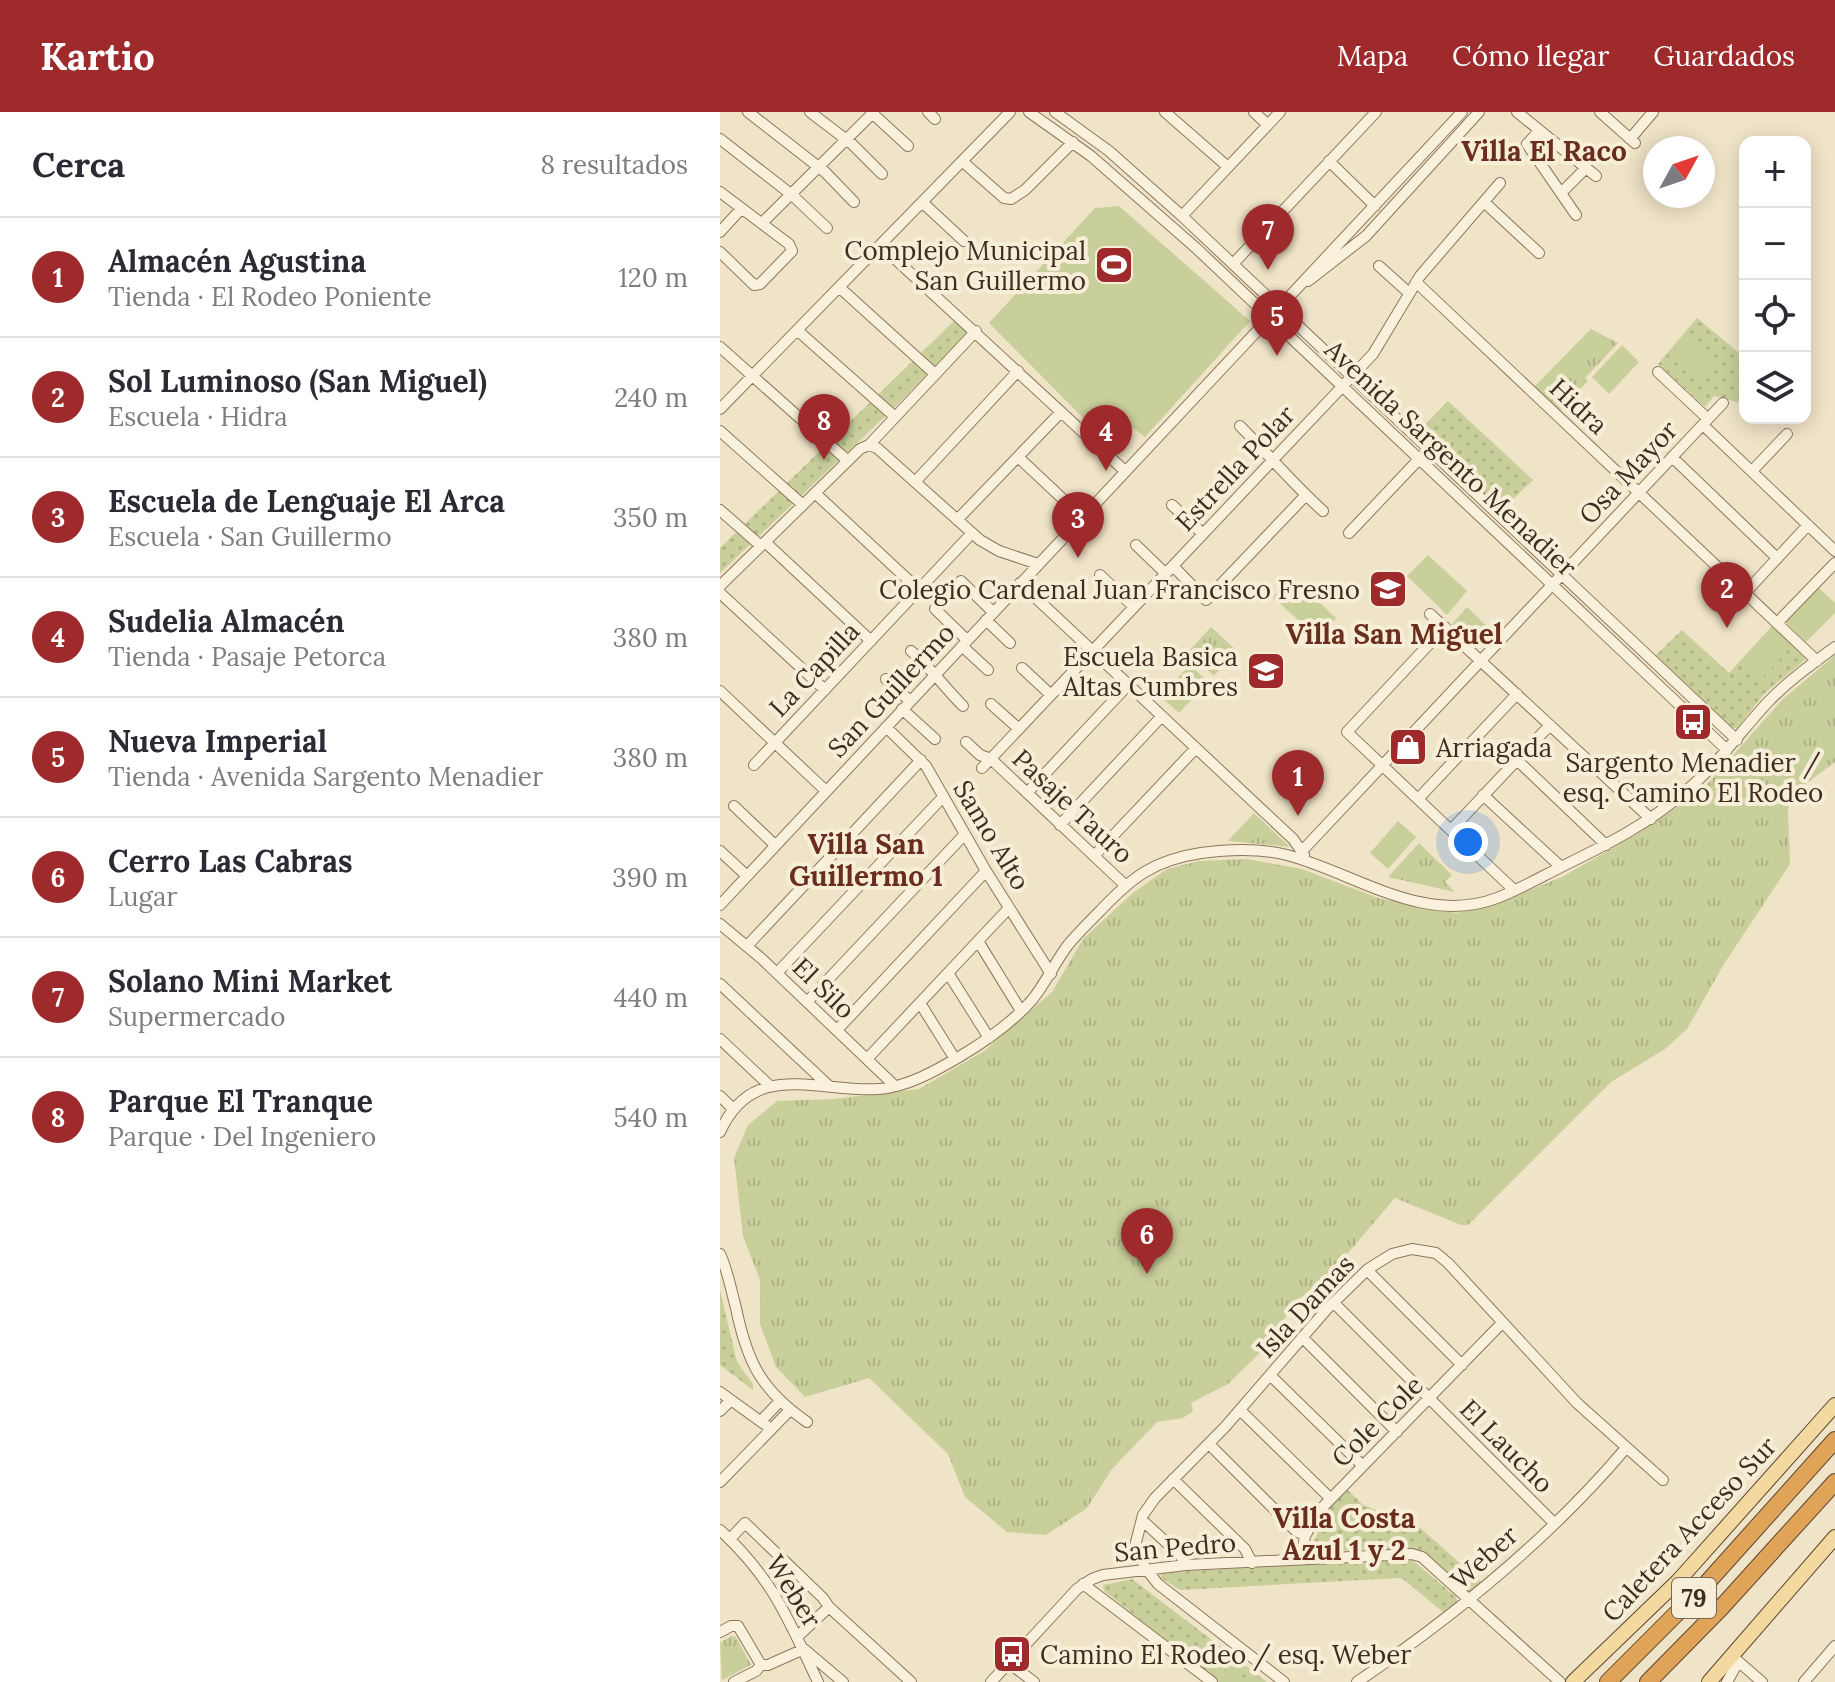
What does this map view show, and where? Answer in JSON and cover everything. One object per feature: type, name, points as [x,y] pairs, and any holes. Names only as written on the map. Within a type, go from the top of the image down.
[{"type":"highway","name":"79","points":[[1608,1682],[1706,1584],[1835,1440]]},
{"type":"highway","name":"79","points":[[1648,1682],[1743,1585],[1835,1482]]},
{"type":"main road","name":"Caletera Acceso Sur","points":[[1573,1682],[1679,1580],[1835,1405]]},
{"type":"main road","points":[[1709,1682],[1735,1659],[1832,1547]]},
{"type":"street","points":[[748,112],[818,168],[854,202]]},
{"type":"street","points":[[810,112],[882,174]]},
{"type":"street","points":[[762,223],[873,112],[908,146]]},
{"type":"street","points":[[720,409],[1010,112]]},
{"type":"street","name":"Avenida Sargento Menadier","points":[[1029,112],[1073,142],[1140,199],[1343,386],[1727,750]]},
{"type":"street","name":"Avenida Sargento Menadier","points":[[1055,112],[1109,151],[1182,216],[1737,740]]},
{"type":"street","points":[[1165,112],[1228,167]]},
{"type":"street","points":[[1254,112],[1268,125]]},
{"type":"street","points":[[1182,216],[1280,112]]},
{"type":"street","points":[[1233,264],[1376,112]]},
{"type":"street","name":"San Guillermo","points":[[720,905],[1462,112]]},
{"type":"street","name":"San Guillermo","points":[[1291,294],[1366,236],[1479,112]]},
{"type":"street","points":[[1517,112],[1596,176]]},
{"type":"street","points":[[1600,112],[1632,141],[1653,112]]},
{"type":"street","points":[[1539,131],[1527,144],[1576,215]]},
{"type":"street","points":[[720,139],[792,195],[827,228]]},
{"type":"street","points":[[962,161],[1004,198],[1011,199],[1025,190],[1073,142]]},
{"type":"street","points":[[1329,161],[1375,206]]},
{"type":"street","points":[[1561,193],[1586,168]]},
{"type":"street","name":"Estrella Polar","points":[[982,768],[1343,386],[1379,345],[1416,282],[1500,183]]},
{"type":"street","points":[[720,192],[789,244],[792,251],[791,256],[763,282],[754,285],[720,252]]},
{"type":"street","points":[[922,202],[964,241]]},
{"type":"street","points":[[1484,202],[1539,253]]},
{"type":"street","points":[[720,232],[741,209]]},
{"type":"street","points":[[880,245],[1125,471]]},
{"type":"street","points":[[1379,266],[1409,293]]},
{"type":"street","name":"Hidra","points":[[1416,282],[1817,661]]},
{"type":"street","points":[[839,287],[935,374]]},
{"type":"street","points":[[797,330],[894,416]]},
{"type":"street","points":[[720,586],[848,461],[869,445],[976,331]]},
{"type":"street","points":[[720,347],[848,461]]},
{"type":"street","points":[[915,482],[1018,371]]},
{"type":"street","points":[[1658,372],[1752,471],[1835,551]]},
{"type":"street","name":"Osa Mayor","points":[[1304,856],[1382,765],[1723,403]]},
{"type":"street","points":[[957,520],[1061,412]]},
{"type":"street","points":[[1240,426],[1323,511]]},
{"type":"street","points":[[720,431],[803,505]]},
{"type":"street","points":[[1752,471],[1787,434]]},
{"type":"street","points":[[869,445],[877,448],[972,533],[999,551],[1038,564]]},
{"type":"street","points":[[1349,533],[1429,449]]},
{"type":"street","points":[[1018,457],[1082,517]]},
{"type":"street","points":[[1672,457],[1777,558]]},
{"type":"street","points":[[815,493],[919,590]]},
{"type":"street","points":[[1136,545],[1206,600],[1306,495]]},
{"type":"street","points":[[1172,505],[1203,534]]},
{"type":"street","points":[[720,510],[763,544],[871,641]]},
{"type":"street","points":[[1745,593],[1808,525]]},
{"type":"street","name":"La Capilla","points":[[754,765],[972,533]]},
{"type":"street","points":[[1777,623],[1835,563]]},
{"type":"street","points":[[1100,575],[1134,607]]},
{"type":"street","points":[[961,581],[1010,643]]},
{"type":"street","points":[[1020,583],[1196,748],[1304,856]]},
{"type":"street","points":[[720,593],[825,690]]},
{"type":"street","points":[[935,609],[988,670]]},
{"type":"street","points":[[1430,614],[1651,819]]},
{"type":"street","points":[[1445,627],[1347,732],[1514,890]]},
{"type":"street","points":[[720,1132],[733,1109],[750,1095],[770,1086],[788,1083],[872,1089],[895,1086],[955,1059],[989,1038],[1021,1011],[1051,974],[1069,944],[1125,885],[1159,863],[1200,853],[1259,850],[1304,856],[1395,895],[1427,903],[1475,904],[1514,890],[1651,819],[1691,788],[1777,693],[1835,647]]},
{"type":"street","points":[[911,651],[963,706]]},
{"type":"street","points":[[1022,668],[1051,695]]},
{"type":"street","points":[[886,679],[935,739]]},
{"type":"street","points":[[1027,793],[1128,685]]},
{"type":"street","points":[[720,691],[826,791]]},
{"type":"street","points":[[1418,799],[1517,694]]},
{"type":"street","points":[[991,704],[1019,729]]},
{"type":"street","points":[[1060,825],[1162,716]]},
{"type":"street","points":[[1451,830],[1550,725]]},
{"type":"street","name":"Samo Alto","points":[[886,727],[921,760],[1051,974]]},
{"type":"street","name":"Pasaje Tauro","points":[[966,742],[980,755],[991,759],[1125,885]]},
{"type":"street","points":[[1094,856],[1196,748]]},
{"type":"street","points":[[747,946],[921,760]]},
{"type":"street","points":[[1517,760],[1606,845]]},
{"type":"street","points":[[1483,795],[1561,867]]},
{"type":"street","points":[[777,973],[943,797]]},
{"type":"street","points":[[734,806],[775,845]]},
{"type":"street","points":[[807,1002],[965,834]]},
{"type":"street","points":[[720,851],[747,876]]},
{"type":"street","points":[[837,1030],[986,871]]},
{"type":"street","points":[[867,1059],[1009,908]]},
{"type":"street","name":"El Silo","points":[[720,924],[777,973],[895,1086]]},
{"type":"street","points":[[978,941],[1021,1011]]},
{"type":"street","points":[[948,973],[989,1038]]},
{"type":"street","points":[[720,984],[829,1086]]},
{"type":"street","points":[[920,1003],[955,1059]]},
{"type":"street","points":[[720,1039],[770,1086]]},
{"type":"street","points":[[720,1096],[733,1109]]},
{"type":"street","name":"Isla Damas","points":[[1142,1520],[1155,1498],[1209,1444],[1302,1337],[1367,1270],[1399,1252],[1424,1250],[1436,1253],[1458,1273],[1577,1403],[1663,1480]]},
{"type":"street","points":[[721,1259],[750,1358],[761,1380],[779,1402],[807,1422]]},
{"type":"street","points":[[1367,1270],[1462,1365]]},
{"type":"street","name":"El Laucho","points":[[1334,1303],[1554,1523]]},
{"type":"street","name":"Cole Cole","points":[[1301,1560],[1305,1536],[1330,1498],[1502,1323]]},
{"type":"street","points":[[1302,1337],[1397,1432]]},
{"type":"street","points":[[1270,1375],[1363,1466]]},
{"type":"street","points":[[720,1392],[771,1429]]},
{"type":"street","points":[[720,1411],[731,1400]]},
{"type":"street","points":[[761,1421],[779,1402]]},
{"type":"street","points":[[720,1482],[790,1410]]},
{"type":"street","points":[[1240,1410],[1330,1498]]},
{"type":"street","points":[[1209,1444],[1296,1531],[1305,1536]]},
{"type":"street","name":"Weber","points":[[1357,1682],[1470,1601],[1603,1475],[1626,1448]]},
{"type":"street","points":[[1173,1479],[1245,1549],[1252,1563]]},
{"type":"street","points":[[1186,1565],[1151,1525],[1142,1520],[1135,1546],[1146,1569],[1158,1584],[1284,1682]]},
{"type":"street","points":[[730,1539],[745,1523],[829,1607],[911,1682]]},
{"type":"street","name":"Weber","points":[[720,1530],[771,1587],[798,1636],[818,1682]]},
{"type":"street","name":"San Pedro","points":[[1083,1584],[1103,1575],[1186,1565],[1412,1554],[1422,1557],[1560,1682]]},
{"type":"street","points":[[991,1682],[1083,1584],[1212,1682]]},
{"type":"street","points":[[798,1636],[829,1607]]},
{"type":"street","points":[[720,1632],[733,1625],[740,1628],[761,1665]]},
{"type":"street","points":[[1804,1682],[1835,1646]]},
{"type":"street","points":[[761,1665],[768,1665],[804,1649],[843,1682]]},
{"type":"street","points":[[1727,1682],[1735,1659],[1762,1682]]},
{"type":"street","points":[[1009,1663],[1034,1682]]},
{"type":"street","points":[[734,1682],[756,1671],[761,1665]]},
{"type":"green space","name":"Complejo Municipal San Guillermo","points":[[1119,206],[1250,321],[1145,437],[1119,417],[1099,434],[989,323],[1095,208]]},
{"type":"green space","points":[[1697,318],[1739,353],[1739,402],[1714,396],[1705,407],[1658,364]]},
{"type":"green space","points":[[955,320],[968,332],[895,407],[720,573],[720,548]]},
{"type":"green space","points":[[1591,329],[1618,343],[1560,410],[1535,386]]},
{"type":"green space","points":[[1684,337],[1716,366],[1699,384],[1668,355]]},
{"type":"green space","points":[[1622,345],[1639,362],[1609,394],[1592,377]]},
{"type":"green space","points":[[1448,401],[1533,480],[1501,511],[1418,432]]},
{"type":"green space","points":[[1428,555],[1467,591],[1447,615],[1407,576]]},
{"type":"green space","points":[[1292,577],[1336,618],[1318,638],[1273,597]]},
{"type":"green space","points":[[1818,587],[1835,603],[1835,613],[1806,642],[1784,621]]},
{"type":"green space","points":[[1467,607],[1493,632],[1477,649],[1451,625]]},
{"type":"green space","points":[[1772,626],[1806,659],[1765,693],[1737,728],[1731,728],[1654,657],[1682,630],[1729,673]]},
{"type":"green space","points":[[1211,627],[1237,651],[1214,676],[1188,652]]},
{"type":"green space","points":[[1772,633],[1789,650],[1760,681],[1742,664]]},
{"type":"green space","points":[[1835,655],[1835,762],[1796,791],[1788,809],[1790,864],[1724,964],[1687,1029],[1665,1049],[1611,1082],[1468,1225],[1461,1225],[1395,1198],[1331,1273],[1293,1304],[1271,1342],[1228,1384],[1191,1403],[1193,1411],[1183,1418],[1157,1422],[1112,1469],[1087,1508],[1046,1535],[1007,1532],[965,1497],[948,1454],[869,1378],[805,1397],[776,1367],[760,1324],[760,1280],[743,1236],[734,1158],[748,1125],[777,1101],[833,1099],[919,1089],[984,1051],[1052,992],[1083,939],[1134,892],[1167,869],[1199,861],[1247,859],[1302,869],[1378,898],[1456,913],[1505,900],[1562,877],[1642,831],[1702,790],[1783,699]]},
{"type":"green space","points":[[1190,665],[1208,682],[1179,713],[1160,696]]},
{"type":"green space","points":[[1254,813],[1290,847],[1228,841]]},
{"type":"green space","points":[[1398,821],[1416,837],[1388,869],[1370,853]]},
{"type":"green space","points":[[1419,843],[1452,875],[1445,882],[1455,892],[1388,877]]},
{"type":"green space","points":[[720,1290],[737,1362],[753,1384],[753,1390],[720,1365]]},
{"type":"green space","points":[[1348,1490],[1363,1505],[1418,1526],[1481,1582],[1471,1594],[1468,1593],[1423,1552],[1408,1548],[1312,1552],[1311,1547],[1331,1506]]},
{"type":"green space","points":[[1411,1559],[1456,1597],[1457,1602],[1443,1612],[1398,1578],[1180,1590],[1161,1578],[1161,1574],[1187,1571]]},
{"type":"green space","points":[[1132,1579],[1267,1682],[1219,1682],[1104,1591],[1103,1585]]},
{"type":"green space","points":[[731,1636],[736,1637],[751,1665],[722,1680],[720,1643]]},
{"type":"green space","points":[[1213,1647],[1246,1671],[1238,1682],[1232,1682],[1203,1661]]},
{"type":"place","name":"Complejo Municipal San Guillermo","points":[[1114,265]]},
{"type":"place","name":"Solano Mini Market","points":[[1268,270]]},
{"type":"place","name":"Nueva Imperial","points":[[1277,356]]},
{"type":"place","name":"Parque El Tranque","points":[[824,460]]},
{"type":"place","name":"Sudelia Almacén","points":[[1106,471]]},
{"type":"place","name":"Escuela de Lenguaje El Arca","points":[[1078,558]]},
{"type":"place","name":"Colegio Cardenal Juan Francisco Fresno","points":[[1388,589]]},
{"type":"place","name":"Sol Luminoso (San Miguel)","points":[[1727,628]]},
{"type":"place","name":"Escuela Basica Altas Cumbres","points":[[1266,671]]},
{"type":"place","name":"Sargento Menadier / esq. Camino El Rodeo","points":[[1693,722]]},
{"type":"place","name":"Arriagada","points":[[1408,747]]},
{"type":"place","name":"Almacén Agustina","points":[[1298,816]]},
{"type":"place","name":"Cerro Las Cabras","points":[[1147,1274]]},
{"type":"place","name":"Camino El Rodeo / esq. Weber","points":[[1012,1654]]},
{"type":"district","name":"Villa El Raco","points":[[1544,151]]},
{"type":"district","name":"Villa San Miguel","points":[[1394,634]]},
{"type":"district","name":"Villa San Guillermo 1","points":[[866,860]]},
{"type":"district","name":"Villa Costa Azul 1 y 2","points":[[1344,1534]]}]
